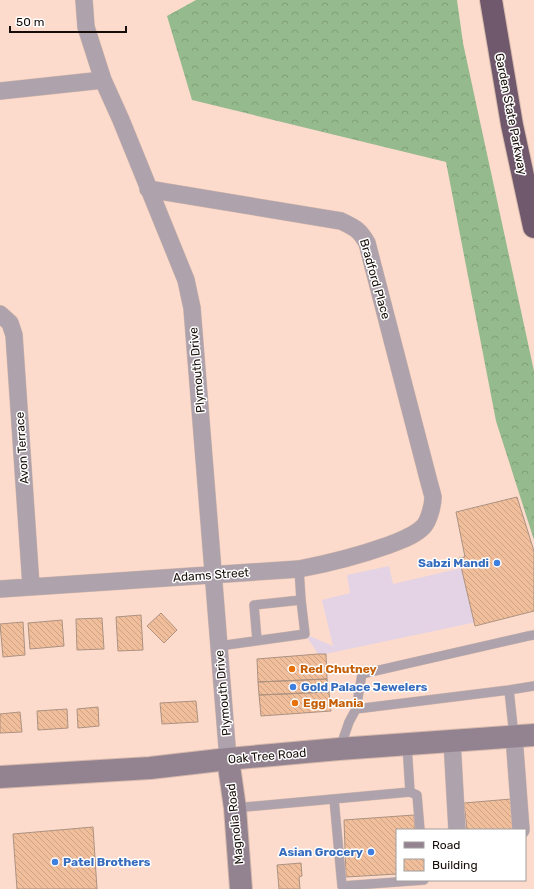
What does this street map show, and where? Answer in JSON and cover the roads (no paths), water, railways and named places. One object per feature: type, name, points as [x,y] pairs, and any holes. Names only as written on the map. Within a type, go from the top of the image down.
[{"type":"highway","name":"Garden State Parkway","points":[[491,0],[512,125],[534,226]]},
{"type":"street","name":"Plymouth Drive","points":[[84,0],[86,27],[103,80],[121,120],[186,280],[192,308],[228,759]]},
{"type":"street","points":[[0,91],[103,80]]},
{"type":"street","name":"Bradford Place","points":[[148,189],[341,221],[361,233],[367,243],[433,497],[430,515],[424,526],[416,533]]},
{"type":"street","name":"Avon Terrace","points":[[0,314],[10,323],[14,335],[31,586]]},
{"type":"street","name":"Adams Street","points":[[0,589],[299,569],[329,564],[365,554],[416,533]]},
{"type":"street","points":[[521,829],[524,735]]},
{"type":"street","name":"Oak Tree Road","points":[[0,777],[150,768],[339,749],[524,735]]},
{"type":"street","points":[[452,741],[458,829]]},
{"type":"street","name":"Magnolia Road","points":[[228,759],[235,808],[242,889]]},
{"type":"lane","points":[[219,646],[305,634],[299,569]]},
{"type":"lane","points":[[257,640],[254,605],[301,600]]},
{"type":"lane","points":[[339,749],[348,722],[356,709],[362,674],[528,636],[534,636]]},
{"type":"lane","points":[[356,709],[534,686]]},
{"type":"lane","points":[[508,690],[524,735]]},
{"type":"lane","points":[[407,745],[410,792]]},
{"type":"lane","points":[[235,808],[410,792],[417,795],[420,829]]},
{"type":"lane","points":[[334,799],[342,886],[410,881]]},
{"type":"place","name":"Sabzi Mandi","points":[[497,563]]},
{"type":"place","name":"Red Chutney","points":[[292,669]]},
{"type":"place","name":"Gold Palace Jewelers","points":[[293,687]]},
{"type":"place","name":"Egg Mania","points":[[295,703]]},
{"type":"place","name":"Asian Grocery","points":[[371,852]]},
{"type":"place","name":"Patel Brothers","points":[[55,862]]}]
